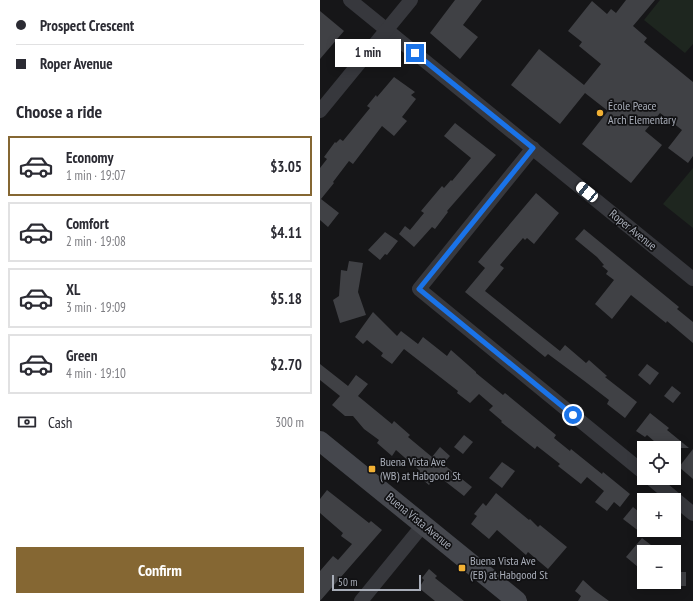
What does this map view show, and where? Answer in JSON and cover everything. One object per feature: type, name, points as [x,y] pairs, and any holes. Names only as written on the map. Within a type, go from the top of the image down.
[{"type":"street","name":"Roper Avenue","points":[[350,0],[693,279]]},
{"type":"street","points":[[320,111],[410,0]]},
{"type":"street","points":[[533,148],[419,289],[637,467]]},
{"type":"street","name":"Buena Vista Avenue","points":[[320,441],[517,601]]},
{"type":"street","points":[[658,485],[693,514]]},
{"type":"street","points":[[361,601],[423,525]]},
{"type":"shaded area","points":[[660,0],[693,0],[693,44],[685,53],[644,20]]},
{"type":"shaded area","points":[[693,168],[693,228],[663,204]]},
{"type":"building","points":[[455,0],[482,0],[463,25],[478,37],[460,59],[430,33]]},
{"type":"building","points":[[626,0],[655,0],[633,26],[647,38],[644,42],[693,82],[693,156],[688,163],[668,148],[682,130],[660,113],[645,131],[662,145],[631,183],[582,144],[608,111],[585,93],[560,124],[511,85],[539,49],[584,85],[601,64],[579,46],[582,42],[568,31],[592,1],[607,14],[611,9],[616,13]]},
{"type":"building","points":[[320,11],[344,31],[320,59]]},
{"type":"building","points":[[394,77],[415,92],[411,95],[416,99],[402,117],[407,121],[394,136],[382,126],[353,164],[349,161],[333,182],[334,183],[321,199],[339,213],[328,227],[320,220],[320,168],[327,159],[324,157],[335,142],[336,143],[340,139],[343,141],[370,108],[367,106]]},
{"type":"building","points":[[455,123],[496,155],[447,211],[448,212],[435,229],[432,227],[414,247],[399,234],[405,226],[410,230],[424,213],[421,211],[442,186],[444,188],[451,180],[452,181],[471,158],[444,136]]},
{"type":"building","points":[[536,193],[559,213],[534,244],[527,238],[525,240],[523,238],[500,265],[504,268],[485,291],[560,351],[565,345],[586,363],[589,360],[607,376],[605,377],[637,402],[625,418],[607,404],[609,400],[548,354],[545,357],[465,292],[485,268],[478,262]]},
{"type":"building","points":[[584,229],[679,307],[677,309],[693,322],[693,343],[667,321],[666,323],[631,295],[612,319],[595,304],[614,280],[606,274],[608,271],[602,266],[604,265],[597,257],[575,239]]},
{"type":"building","points":[[385,232],[398,241],[387,255],[385,254],[380,260],[368,250]]},
{"type":"building","points":[[349,261],[363,263],[358,292],[366,315],[340,323],[333,300],[339,296],[341,270],[347,271]]},
{"type":"building","points":[[373,312],[397,336],[401,331],[418,344],[423,337],[447,356],[451,350],[503,395],[505,393],[556,435],[554,438],[570,451],[571,449],[630,494],[620,507],[614,502],[607,511],[595,502],[604,491],[587,477],[581,484],[558,466],[560,464],[537,446],[535,449],[501,422],[502,421],[489,410],[493,406],[479,394],[470,403],[457,393],[458,391],[404,349],[392,364],[381,356],[383,353],[367,340],[363,344],[355,337]]},
{"type":"building","points":[[320,364],[348,386],[356,375],[368,384],[358,396],[392,424],[394,421],[410,435],[408,437],[432,457],[440,447],[450,456],[443,464],[472,487],[464,496],[437,475],[429,485],[417,475],[420,471],[396,450],[392,456],[377,443],[379,440],[364,429],[353,416],[345,416],[332,405],[340,396],[320,380]]},
{"type":"building","points":[[647,364],[659,373],[650,385],[638,375]]},
{"type":"building","points":[[672,386],[681,393],[673,403],[664,396]]},
{"type":"building","points":[[650,413],[669,428],[667,430],[680,441],[654,441],[647,435],[645,437],[636,431]]},
{"type":"building","points":[[464,435],[473,442],[463,454],[454,447]]},
{"type":"building","points":[[681,441],[689,448],[681,448]]},
{"type":"building","points":[[693,449],[693,479],[681,469],[681,464]]},
{"type":"building","points":[[502,462],[515,471],[502,488],[489,478]]},
{"type":"building","points":[[327,490],[369,523],[371,521],[382,530],[320,601],[320,571],[333,556],[338,560],[352,544],[341,536],[343,533],[320,513],[320,499]]},
{"type":"building","points":[[496,493],[538,527],[540,525],[567,547],[548,569],[528,552],[526,555],[497,530],[489,539],[471,524],[477,516],[474,514],[483,503],[486,506]]},
{"type":"building","points":[[633,507],[637,510],[637,530],[623,519]]},
{"type":"building","points":[[642,538],[651,545],[637,545],[637,566],[626,557]]},
{"type":"building","points":[[429,569],[437,576],[435,578],[464,601],[435,601],[419,588],[424,580],[422,578]]},
{"type":"building","points":[[681,572],[686,572],[686,586],[681,586]]},
{"type":"building","points":[[583,580],[609,601],[578,601],[581,596],[575,591]]},
{"type":"place","name":"École Peace Arch Elementary","points":[[600,113]]},
{"type":"place","name":"Buena Vista Ave (WB) at Habgood St","points":[[372,469]]},
{"type":"place","name":"Buena Vista Ave (EB) at Habgood St","points":[[462,568]]},
{"type":"route","points":[[415,53],[533,148],[419,289],[573,415]]}]
